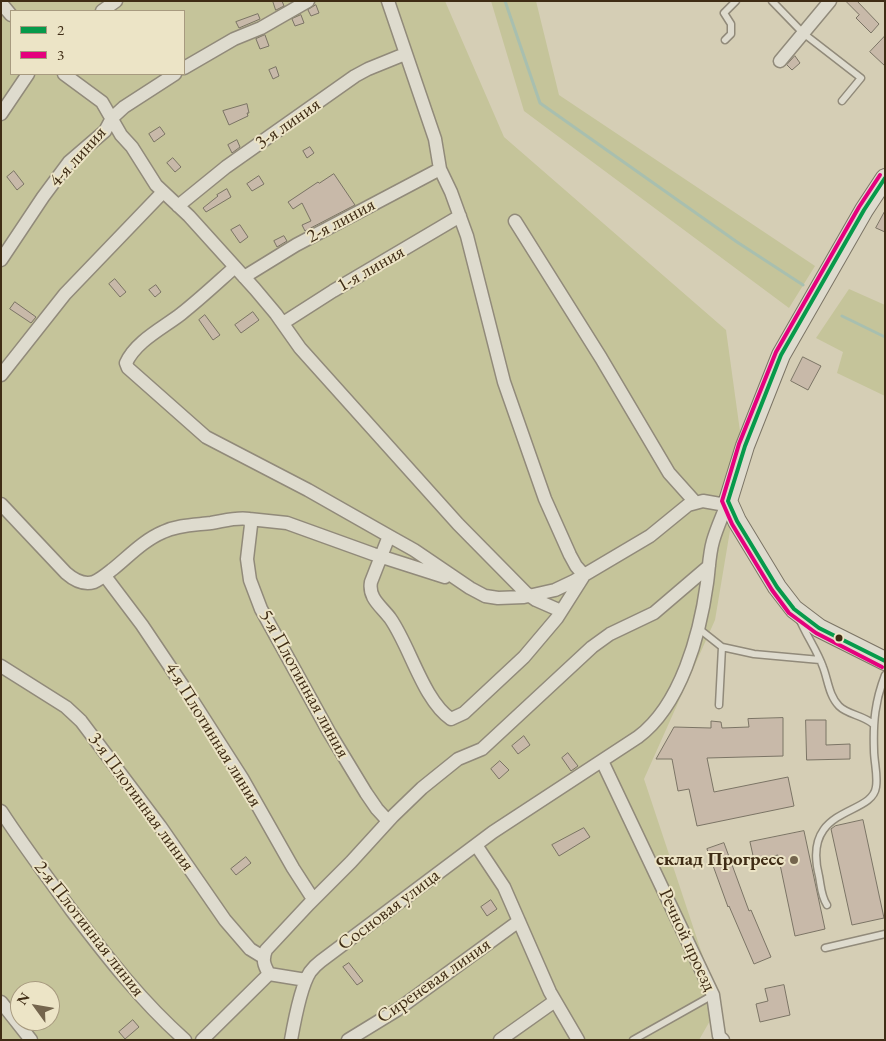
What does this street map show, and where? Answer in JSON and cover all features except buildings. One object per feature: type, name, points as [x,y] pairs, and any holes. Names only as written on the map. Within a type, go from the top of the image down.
[{"type":"main road","points":[[885,178],[864,210],[781,355],[745,446],[728,501],[777,586],[794,608],[819,628],[885,661]]},
{"type":"street","points":[[103,10],[116,1]]},
{"type":"street","points":[[185,67],[234,39],[261,28],[308,1]]},
{"type":"street","points":[[388,1],[435,139],[440,169],[467,236],[504,382],[545,498],[570,555],[584,575]]},
{"type":"street","points":[[780,61],[830,1]]},
{"type":"street","points":[[1,3],[10,14]]},
{"type":"street","name":"3-я линия","points":[[178,206],[226,167],[355,76],[405,54]]},
{"type":"street","points":[[1,114],[27,75]]},
{"type":"street","points":[[65,75],[102,102],[121,135],[132,146],[156,185],[244,277],[283,323],[300,348],[458,524],[531,596],[562,611]]},
{"type":"street","name":"4-я линия","points":[[1,260],[69,162],[105,131],[112,118],[124,107],[173,75]]},
{"type":"street","name":"2-я линия","points":[[244,277],[296,245],[440,169]]},
{"type":"street","points":[[1,375],[65,294],[163,192]]},
{"type":"street","name":"1-я линия","points":[[283,323],[333,291],[460,216]]},
{"type":"street","points":[[515,221],[601,358],[669,473],[695,502]]},
{"type":"street","points":[[235,267],[181,314],[158,330],[140,346],[126,363],[128,368],[206,437],[308,490],[414,550],[484,596],[512,598],[531,596],[565,586],[650,536],[688,505],[695,502],[712,501],[720,504],[728,501]]},
{"type":"street","name":"Сосновая улица","points":[[306,980],[311,970],[321,961],[476,845],[647,730],[661,714],[681,677],[698,628],[713,540],[728,501]]},
{"type":"street","points":[[1,504],[72,578],[84,583],[94,582],[104,576],[162,532],[193,524],[232,519],[249,519],[287,523],[380,557],[436,574],[470,588]]},
{"type":"street","name":"5-я Плотинная линия","points":[[249,519],[251,525],[248,536],[247,559],[250,580],[268,623],[329,732],[377,809],[388,821]]},
{"type":"street","points":[[389,536],[371,582],[372,596],[399,630],[426,687],[438,706],[451,719],[464,713],[513,668],[546,632],[562,611],[584,575]]},
{"type":"street","points":[[269,974],[264,965],[263,957],[266,950],[388,821],[422,788],[449,764],[482,749],[592,647],[610,634],[654,613],[709,566]]},
{"type":"street","name":"4-я Плотинная линия","points":[[104,576],[142,625],[187,692],[242,778],[293,868],[313,899]]},
{"type":"street","name":"3-я Плотинная линия","points":[[1,666],[66,708],[81,721],[160,826],[225,920],[250,949],[263,957]]},
{"type":"street","name":"Речной проезд","points":[[602,761],[713,994],[720,1036],[723,1040]]},
{"type":"street","name":"2-я Плотинная линия","points":[[1,812],[90,935],[137,992],[185,1040]]},
{"type":"street","points":[[476,845],[504,887],[555,1001],[578,1040]]},
{"type":"street","name":"Сиреневая линия","points":[[348,1040],[397,1010],[519,921]]},
{"type":"street","points":[[269,974],[306,980],[291,1040]]},
{"type":"street","points":[[202,1040],[269,974]]},
{"type":"street","points":[[500,1040],[555,1001]]},
{"type":"street","points":[[1,1002],[31,1040]]},
{"type":"lane","points":[[725,40],[731,34],[731,24],[724,13],[736,1]]},
{"type":"lane","points":[[772,1],[803,33],[861,78],[842,101]]},
{"type":"lane","points":[[794,608],[820,660],[832,697],[843,710],[868,719],[873,724]]},
{"type":"lane","points":[[698,628],[722,647],[754,654],[820,660]]},
{"type":"lane","points":[[719,705],[722,647]]},
{"type":"lane","points":[[827,905],[823,899],[817,868],[820,834],[843,813],[864,804],[874,796],[876,788],[875,728],[873,724],[875,705],[885,675]]},
{"type":"lane","points":[[825,948],[885,934]]},
{"type":"lane","points":[[633,1040],[713,994]]},
{"type":"green space","points":[[1,1],[445,1],[504,137],[726,330],[743,453],[715,620],[644,779],[719,1005],[699,1040],[1,1040]]},
{"type":"green space","points":[[491,1],[536,1],[559,95],[815,266],[789,308],[524,111]]},
{"type":"green space","points":[[849,289],[885,305],[885,396],[837,373],[843,352],[816,338]]},
{"type":"waterway","points":[[505,1],[540,103],[737,242],[803,285]]},
{"type":"waterway","points":[[842,316],[885,337]]},
{"type":"transit line","name":"3","points":[[880,175],[859,207],[776,352],[739,444],[722,501],[732,524],[772,590],[789,613],[816,633],[882,667]]},
{"type":"transit line","name":"2","points":[[885,178],[864,210],[781,355],[745,446],[728,501],[737,521],[777,587],[794,609],[819,628],[885,661]]},
{"type":"place","name":"склад Прогресс","points":[[794,860]]}]
